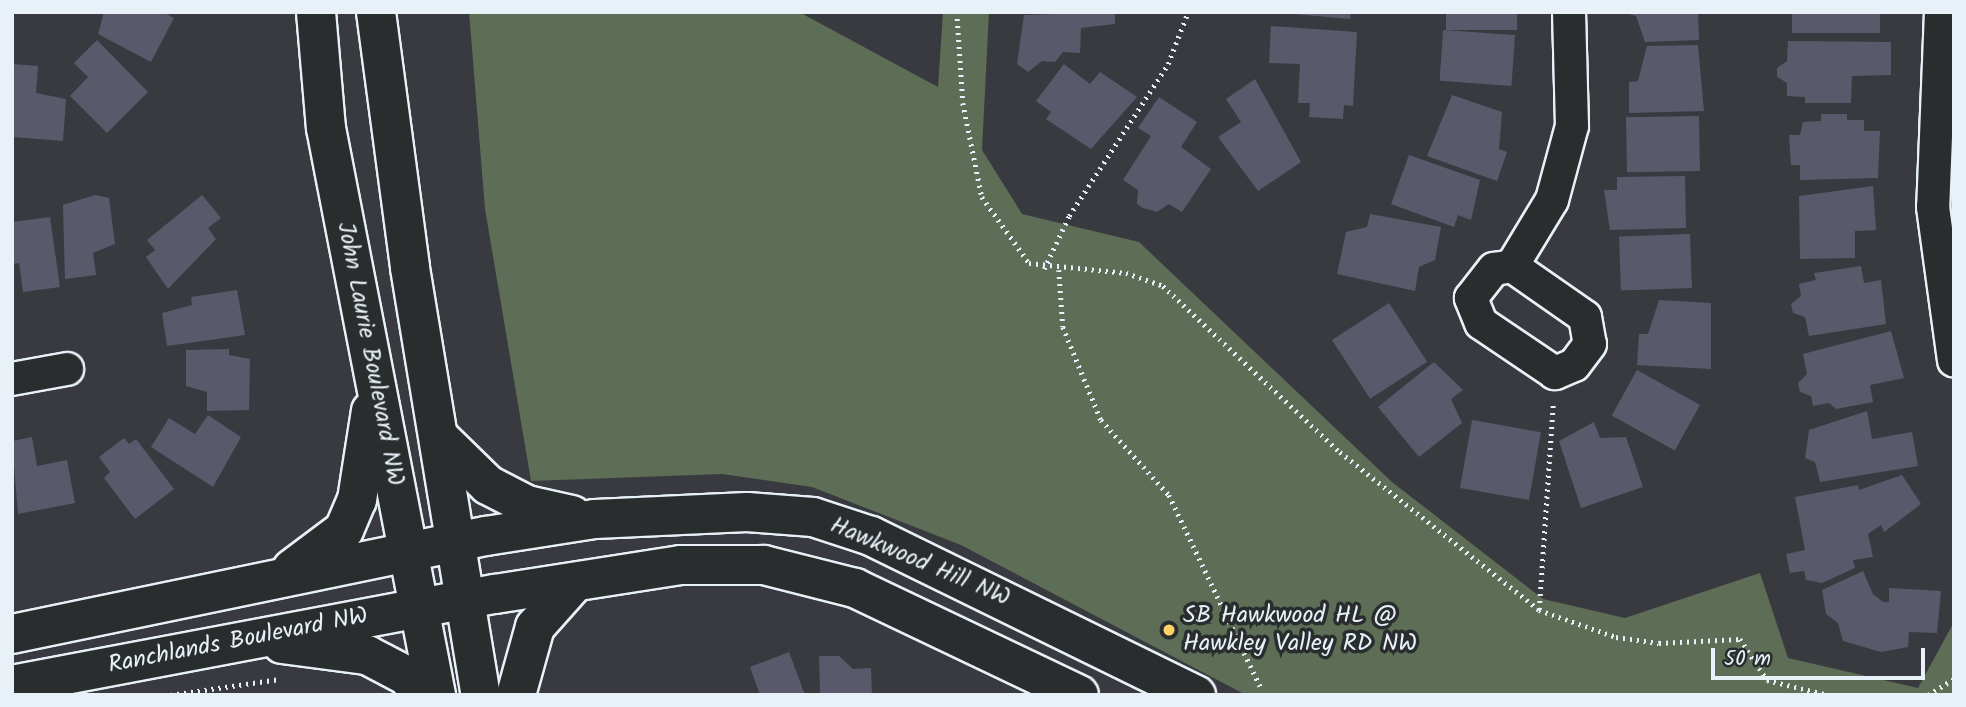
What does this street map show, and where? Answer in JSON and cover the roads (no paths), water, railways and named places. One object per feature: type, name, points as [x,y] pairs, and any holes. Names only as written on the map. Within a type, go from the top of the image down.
[{"type":"street","name":"John Laurie Boulevard NW","points":[[316,12],[326,128],[436,695]]},
{"type":"street","name":"John Laurie Boulevard NW","points":[[376,12],[464,599],[481,695]]},
{"type":"street","points":[[1512,266],[1585,317],[1590,344],[1574,365],[1555,373],[1481,323],[1471,298],[1494,269],[1512,266],[1552,200],[1572,126],[1569,12]]},
{"type":"street","points":[[1941,12],[1933,207],[1954,361]]},
{"type":"street","points":[[12,379],[67,369]]},
{"type":"street","points":[[280,576],[328,546],[350,518],[368,452],[375,374]]},
{"type":"street","points":[[440,438],[476,475],[517,500],[595,519]]},
{"type":"street","name":"Hawkwood Hill NW","points":[[456,542],[595,519],[689,512],[813,517],[871,536],[1196,695]]},
{"type":"street","points":[[12,634],[280,576],[456,542]]},
{"type":"street","name":"Hawkwood Hill NW","points":[[464,599],[681,565],[764,565],[820,575],[1079,695]]},
{"type":"street","points":[[516,695],[535,627],[573,583]]},
{"type":"street","name":"Ranchlands Boulevard NW","points":[[12,685],[464,599]]},
{"type":"street","points":[[249,640],[367,654],[407,676],[422,695]]},
{"type":"place","name":"SB Hawkwood HL @ Hawkley Valley RD NW","points":[[1169,630]]}]
